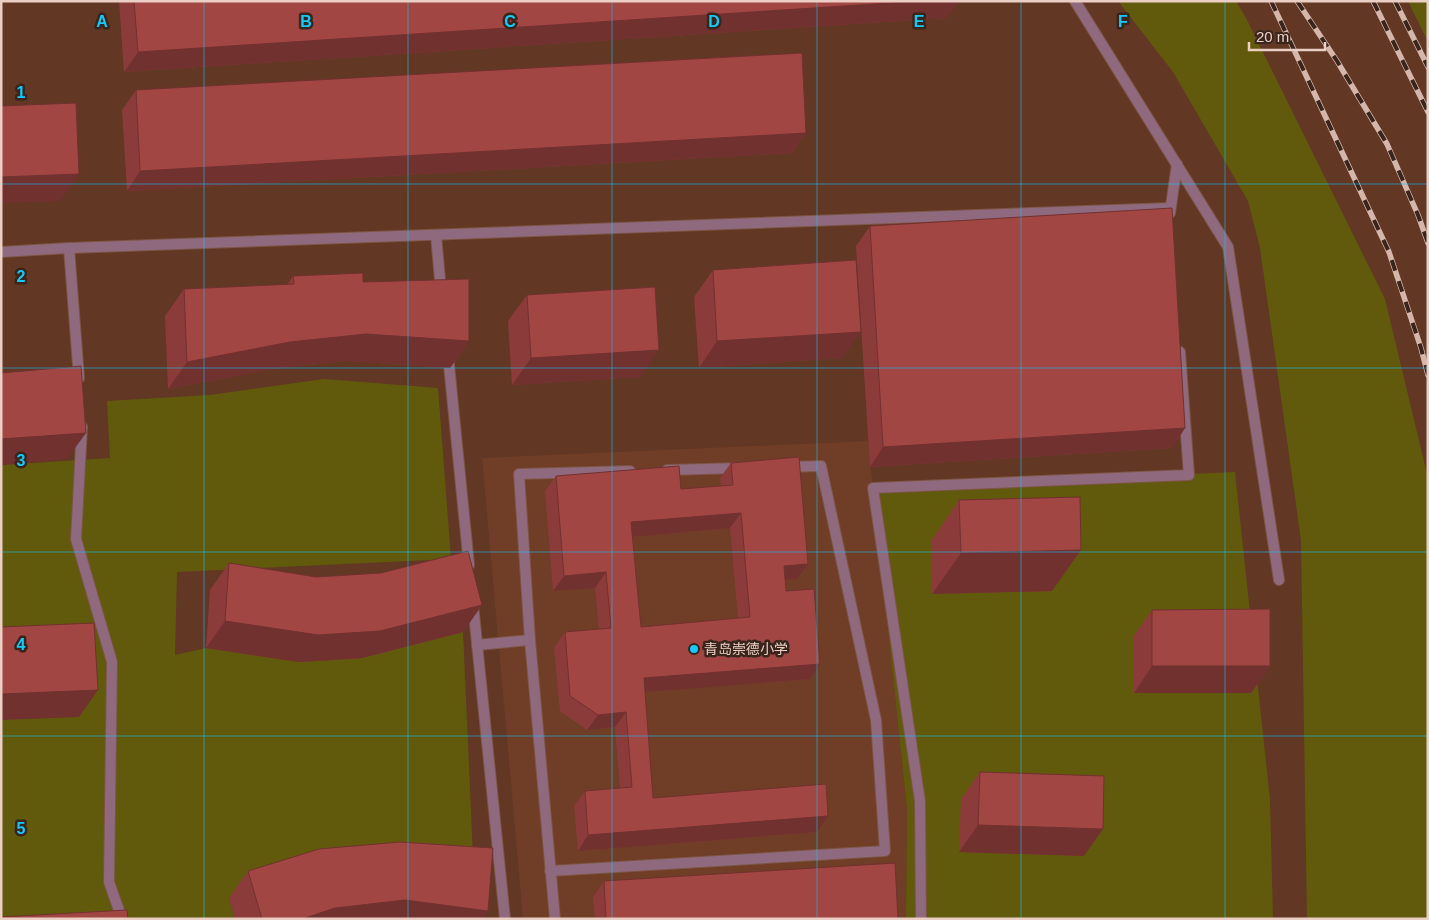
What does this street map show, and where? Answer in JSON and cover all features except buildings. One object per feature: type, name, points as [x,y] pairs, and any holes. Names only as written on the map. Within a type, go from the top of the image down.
[{"type":"street","points":[[1075,1],[1228,246],[1279,580]]},
{"type":"street","points":[[1172,228],[1170,208],[1177,164]]},
{"type":"street","points":[[1,252],[1170,208]]},
{"type":"street","points":[[436,235],[442,303]]},
{"type":"street","points":[[68,248],[80,385]]},
{"type":"street","points":[[446,342],[470,577]]},
{"type":"street","points":[[921,919],[920,801],[873,488],[1189,475],[1180,346]]},
{"type":"street","points":[[82,414],[76,539],[112,662],[109,882],[122,919]]},
{"type":"street","points":[[550,871],[885,851],[876,720],[821,466],[772,467]]},
{"type":"street","points":[[655,470],[753,468]]},
{"type":"street","points":[[555,919],[530,640],[519,474],[636,471]]},
{"type":"street","points":[[472,596],[505,919]]},
{"type":"street","points":[[477,645],[530,640]]},
{"type":"shaded area","points":[[1118,1],[1236,1],[1385,299],[1428,478],[1428,919],[1307,919],[1301,540],[1260,248],[1248,201],[1173,72]]},
{"type":"shaded area","points":[[1408,1],[1428,1],[1428,42]]},
{"type":"shaded area","points":[[324,379],[438,388],[451,559],[177,572],[175,655],[206,648],[299,662],[361,658],[463,632],[474,879],[229,898],[235,919],[1,919],[1,465],[110,458],[107,401],[210,395]]},
{"type":"shaded area","name":"青岛崇德小学","points":[[868,441],[907,809],[906,919],[523,919],[482,458]]},
{"type":"shaded area","points":[[1235,472],[1270,800],[1273,919],[906,919],[907,809],[873,488]]},
{"type":"railway","points":[[1271,1],[1389,252],[1428,375]]},
{"type":"railway","points":[[1297,1],[1337,61],[1387,144],[1428,243]]},
{"type":"railway","points":[[1373,1],[1428,112]]},
{"type":"railway","points":[[1395,1],[1428,67]]},
{"type":"place","name":"青岛崇德小学","points":[[694,649]]}]
